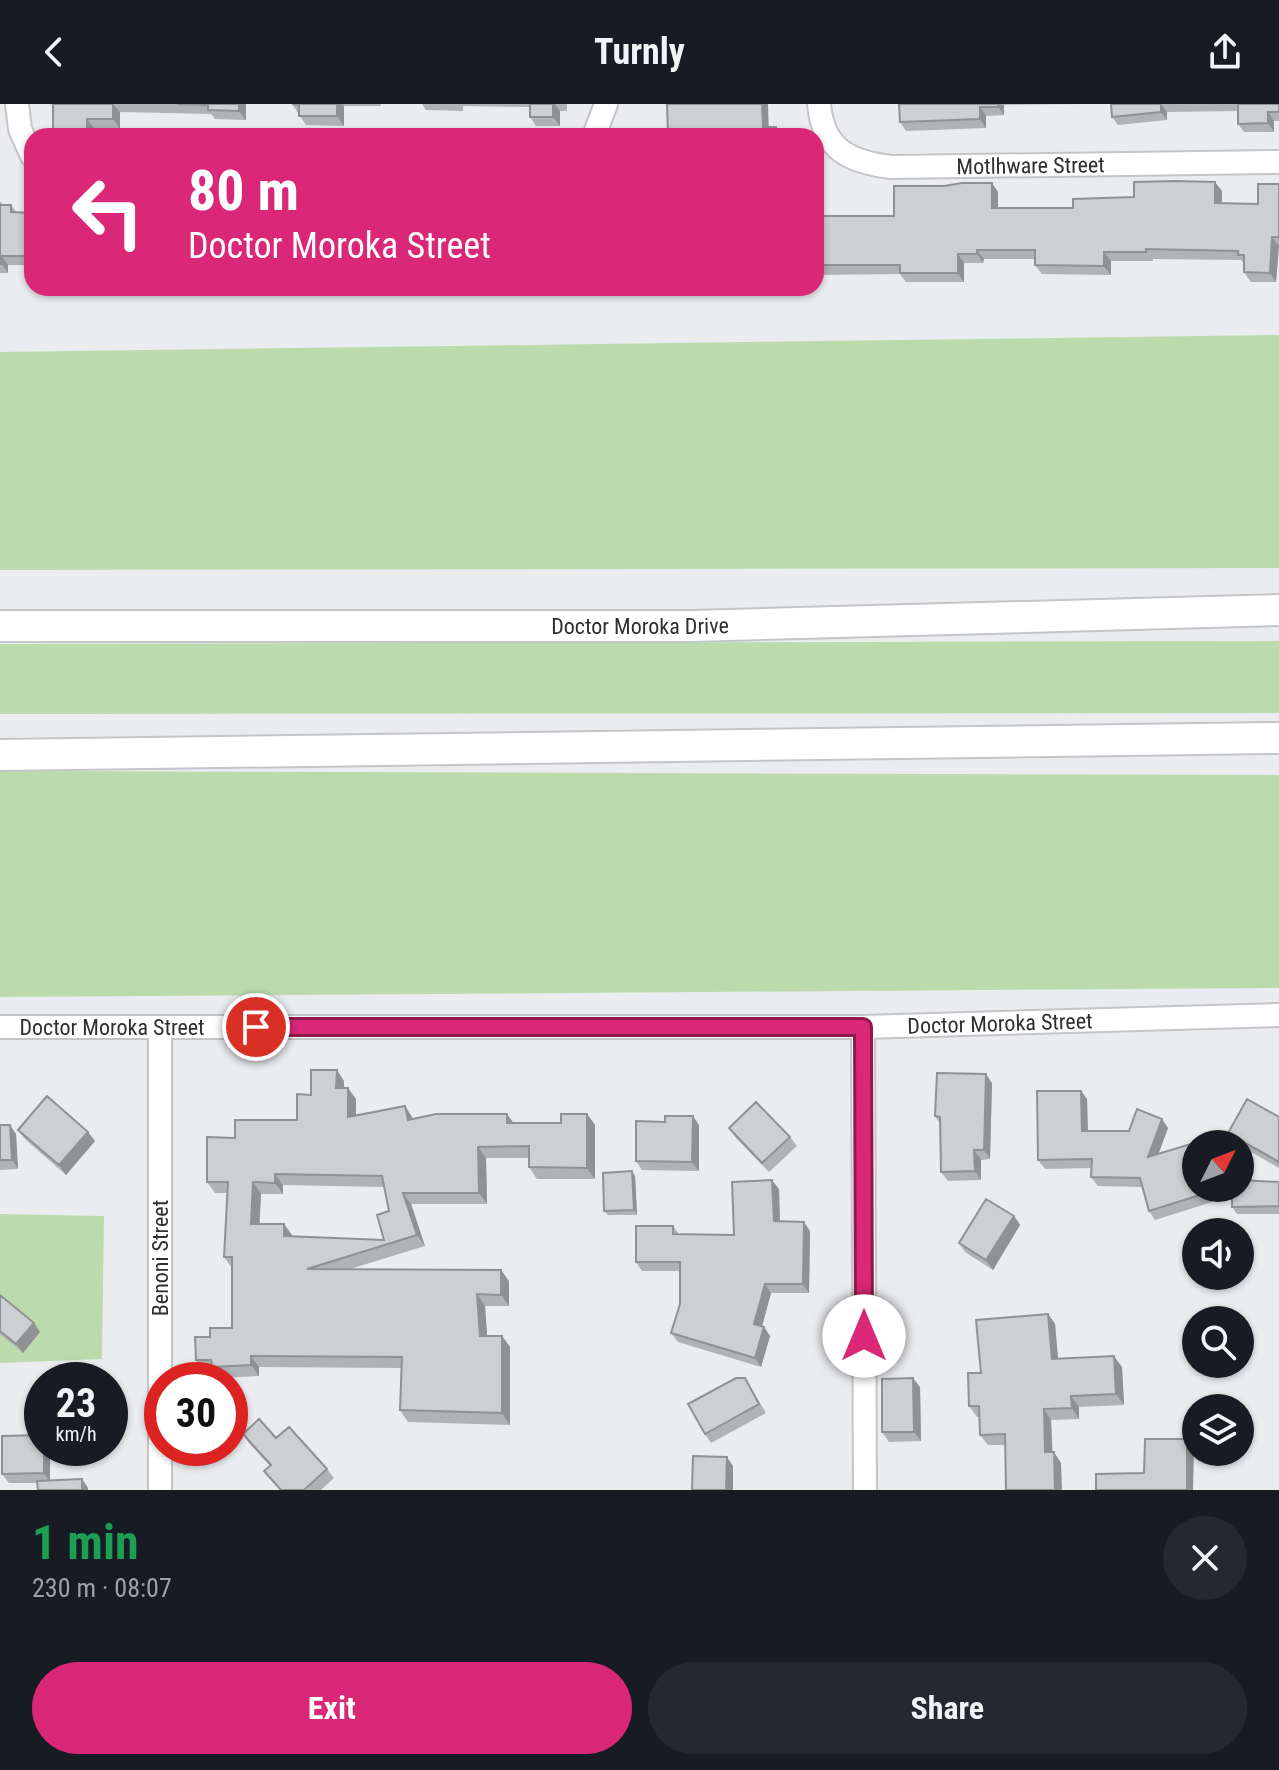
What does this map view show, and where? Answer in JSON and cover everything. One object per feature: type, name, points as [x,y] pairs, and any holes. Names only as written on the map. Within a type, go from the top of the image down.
[{"type":"street","points":[[17,104],[24,138]]},
{"type":"street","points":[[597,128],[606,104]]},
{"type":"street","name":"Motlhware Street","points":[[819,104],[828,136],[846,156],[865,164],[891,167],[1279,162]]},
{"type":"street","name":"Doctor Moroka Drive","points":[[0,626],[693,626],[1279,610]]},
{"type":"street","points":[[0,755],[1279,738]]},
{"type":"street","name":"Doctor Moroka Street","points":[[0,1027],[863,1027],[1279,1015]]},
{"type":"street","name":"Benoni Street","points":[[160,1027],[160,1490]]},
{"type":"street","points":[[863,1027],[865,1490]]},
{"type":"green space","points":[[1279,335],[1279,568],[0,570],[0,352]]},
{"type":"green space","points":[[1279,641],[1279,713],[0,714],[0,644]]},
{"type":"green space","points":[[0,771],[1279,775],[1279,988],[0,997]]},
{"type":"green space","points":[[0,1214],[104,1216],[102,1359],[0,1363]]},
{"type":"building","points":[[53,104],[113,104],[113,119],[87,119],[87,128],[53,128]]},
{"type":"building","points":[[177,104],[239,104],[239,111],[208,110],[208,105]]},
{"type":"building","points":[[292,104],[337,104],[337,116],[299,116],[299,105]]},
{"type":"building","points":[[530,104],[553,104],[553,117],[530,117]]},
{"type":"building","points":[[667,104],[762,104],[763,127],[776,127],[776,128],[668,128]]},
{"type":"building","points":[[899,104],[998,104],[998,107],[980,107],[980,119],[900,122]]},
{"type":"building","points":[[1111,104],[1161,104],[1161,112],[1112,117]]},
{"type":"building","points":[[1238,104],[1279,104],[1279,112],[1268,112],[1268,123],[1238,124]]},
{"type":"building","points":[[1134,182],[1215,182],[1215,203],[1258,204],[1258,184],[1279,184],[1279,237],[1272,237],[1270,273],[1244,272],[1244,255],[1238,255],[1238,251],[1146,249],[1146,252],[1104,252],[1104,266],[1035,265],[1035,250],[977,250],[977,254],[958,254],[958,273],[900,273],[900,265],[824,265],[824,216],[894,216],[894,186],[992,183],[992,208],[1073,208],[1073,199],[1134,197]]},
{"type":"building","points":[[0,205],[11,205],[11,212],[24,213],[24,256],[2,256],[0,264]]},
{"type":"building","points":[[311,1070],[337,1070],[336,1088],[348,1088],[348,1117],[405,1106],[408,1120],[436,1114],[507,1114],[507,1123],[561,1123],[561,1114],[587,1114],[587,1168],[529,1167],[529,1146],[478,1147],[479,1193],[403,1193],[417,1235],[307,1269],[501,1270],[501,1295],[477,1294],[480,1336],[502,1336],[502,1413],[400,1410],[402,1357],[251,1356],[251,1365],[248,1365],[248,1362],[196,1360],[195,1337],[210,1337],[210,1328],[232,1328],[232,1257],[224,1257],[228,1182],[207,1182],[207,1137],[235,1138],[235,1120],[297,1120],[297,1094],[311,1095]],"holes":[[[275,1174],[382,1176],[389,1211],[377,1215],[384,1240],[284,1236],[284,1224],[251,1224],[253,1182],[275,1183]]]},
{"type":"building","points":[[937,1073],[986,1074],[984,1150],[974,1150],[975,1171],[941,1172],[940,1117],[935,1116]]},
{"type":"building","points":[[1037,1091],[1081,1091],[1082,1131],[1129,1131],[1137,1109],[1162,1119],[1148,1157],[1182,1147],[1182,1201],[1149,1211],[1140,1178],[1091,1177],[1092,1159],[1038,1160]]},
{"type":"building","points":[[47,1096],[88,1132],[59,1165],[18,1130]]},
{"type":"building","points":[[1247,1099],[1279,1117],[1279,1162],[1254,1148],[1254,1130],[1230,1130]]},
{"type":"building","points":[[756,1102],[790,1137],[762,1163],[729,1128]]},
{"type":"building","points":[[665,1116],[693,1116],[692,1162],[636,1161],[636,1121],[665,1122]]},
{"type":"building","points":[[0,1125],[10,1125],[12,1160],[0,1160]]},
{"type":"building","points":[[632,1171],[634,1210],[604,1211],[603,1173]]},
{"type":"building","points":[[772,1180],[774,1221],[804,1222],[803,1284],[765,1284],[754,1324],[764,1327],[755,1358],[671,1333],[680,1304],[680,1262],[636,1262],[636,1226],[673,1226],[673,1234],[734,1235],[732,1182]]},
{"type":"building","points":[[1254,1181],[1279,1182],[1279,1206],[1232,1207],[1232,1202],[1254,1202]]},
{"type":"building","points":[[986,1199],[1014,1216],[986,1260],[959,1243]]},
{"type":"building","points":[[0,1295],[34,1323],[16,1344],[0,1331]]},
{"type":"building","points":[[1048,1314],[1052,1359],[1114,1356],[1116,1394],[1071,1396],[1072,1408],[1044,1409],[1045,1452],[1054,1452],[1055,1490],[1006,1490],[1005,1434],[980,1435],[979,1406],[969,1406],[968,1373],[981,1373],[976,1320]]},
{"type":"building","points":[[736,1378],[745,1378],[759,1404],[705,1434],[688,1404]]},
{"type":"building","points":[[913,1378],[914,1432],[882,1432],[882,1379]]},
{"type":"building","points":[[259,1419],[276,1438],[289,1427],[327,1469],[304,1490],[281,1490],[264,1471],[271,1465],[248,1440],[248,1429]]},
{"type":"building","points":[[24,1435],[24,1466],[44,1466],[44,1473],[2,1474],[2,1436]]},
{"type":"building","points":[[1145,1439],[1182,1439],[1182,1466],[1187,1466],[1187,1490],[1096,1490],[1096,1474],[1144,1473]]},
{"type":"building","points":[[693,1456],[727,1457],[726,1490],[692,1490]]},
{"type":"building","points":[[82,1479],[82,1490],[38,1490],[37,1481]]},
{"type":"route","points":[[256,1027],[863,1027],[864,1336]]}]
